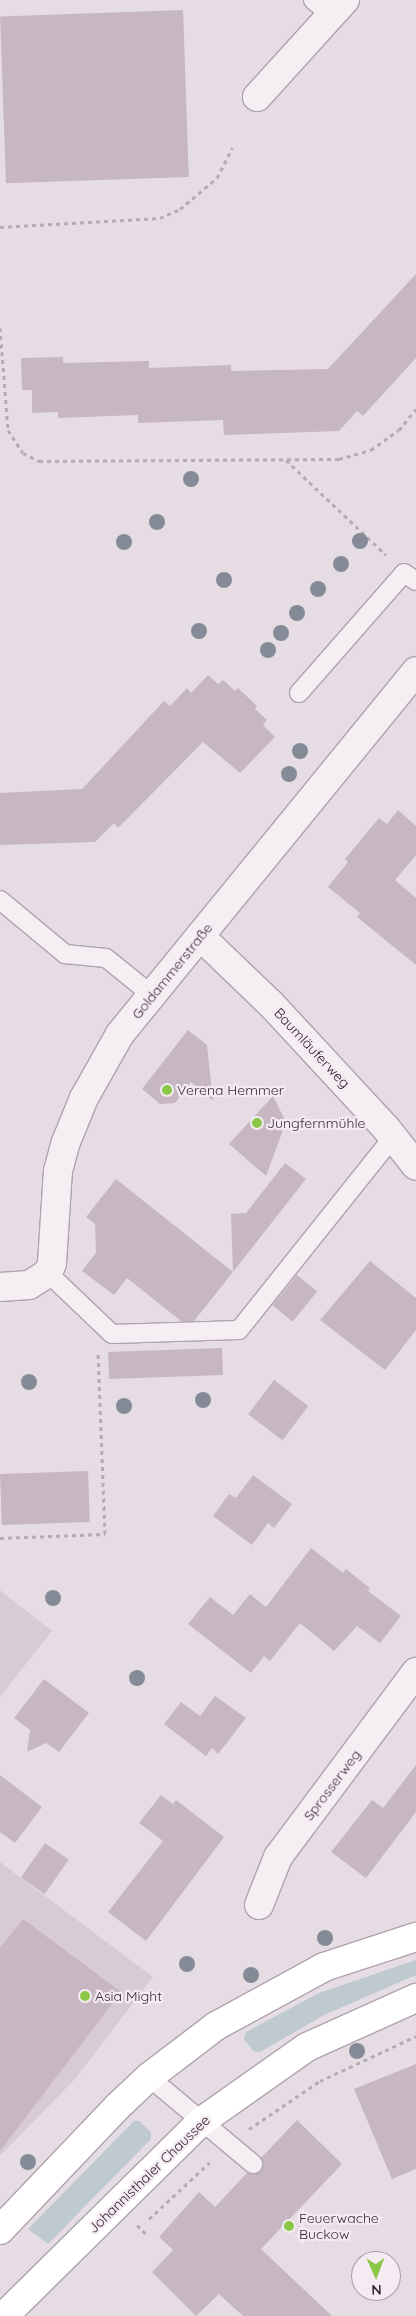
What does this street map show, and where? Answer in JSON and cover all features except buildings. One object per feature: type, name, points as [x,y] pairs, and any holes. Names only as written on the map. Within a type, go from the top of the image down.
[{"type":"main road","points":[[0,2230],[56,2168],[149,2077],[216,2026],[285,1985],[324,1967],[416,1937]]},
{"type":"main road","name":"Johannisthaler Chaussee","points":[[9,2310],[202,2121],[307,2047],[416,1998]]},
{"type":"street","points":[[257,97],[330,5]]},
{"type":"street","name":"Goldammerstraße","points":[[48,1274],[52,1263],[58,1171],[66,1142],[84,1098],[120,1034],[416,671]]},
{"type":"street","name":"Baumläuferweg","points":[[200,936],[271,1004],[393,1137],[416,1166]]},
{"type":"street","points":[[0,1287],[28,1285],[48,1274]]},
{"type":"street","name":"Sprosserweg","points":[[259,1904],[278,1857],[416,1672]]},
{"type":"lane","points":[[299,693],[410,577]]},
{"type":"lane","points":[[0,900],[65,954],[106,958],[152,995]]},
{"type":"lane","points":[[48,1274],[112,1334],[239,1330],[393,1137]]},
{"type":"lane","points":[[149,2077],[253,2164]]},
{"type":"path","points":[[0,228],[160,218],[180,209],[217,178],[232,148]]},
{"type":"path","points":[[0,328],[6,420],[14,442],[29,457],[57,462],[339,459],[371,450],[399,430],[416,409]]},
{"type":"path","points":[[286,460],[410,577]]},
{"type":"path","points":[[0,1538],[104,1534],[97,1319]]},
{"type":"path","points":[[133,2221],[148,2236]]},
{"type":"shaded area","points":[[0,1590],[52,1631],[0,1697]]},
{"type":"shaded area","points":[[0,1862],[153,1977],[75,2079],[0,2156]]},
{"type":"shaded area","points":[[416,1960],[416,1975],[324,2015],[260,2052],[253,2051],[244,2039],[246,2032],[319,1993]]},
{"type":"shaded area","points":[[134,2121],[139,2121],[151,2132],[151,2139],[48,2244],[28,2229]]},
{"type":"place","name":"Verena Hemmer","points":[[167,1090]]},
{"type":"place","name":"Jungfernmühle","points":[[257,1123]]},
{"type":"place","name":"Asia Might","points":[[85,1996]]},
{"type":"place","name":"Feuerwache Buckow","points":[[289,2226]]}]
